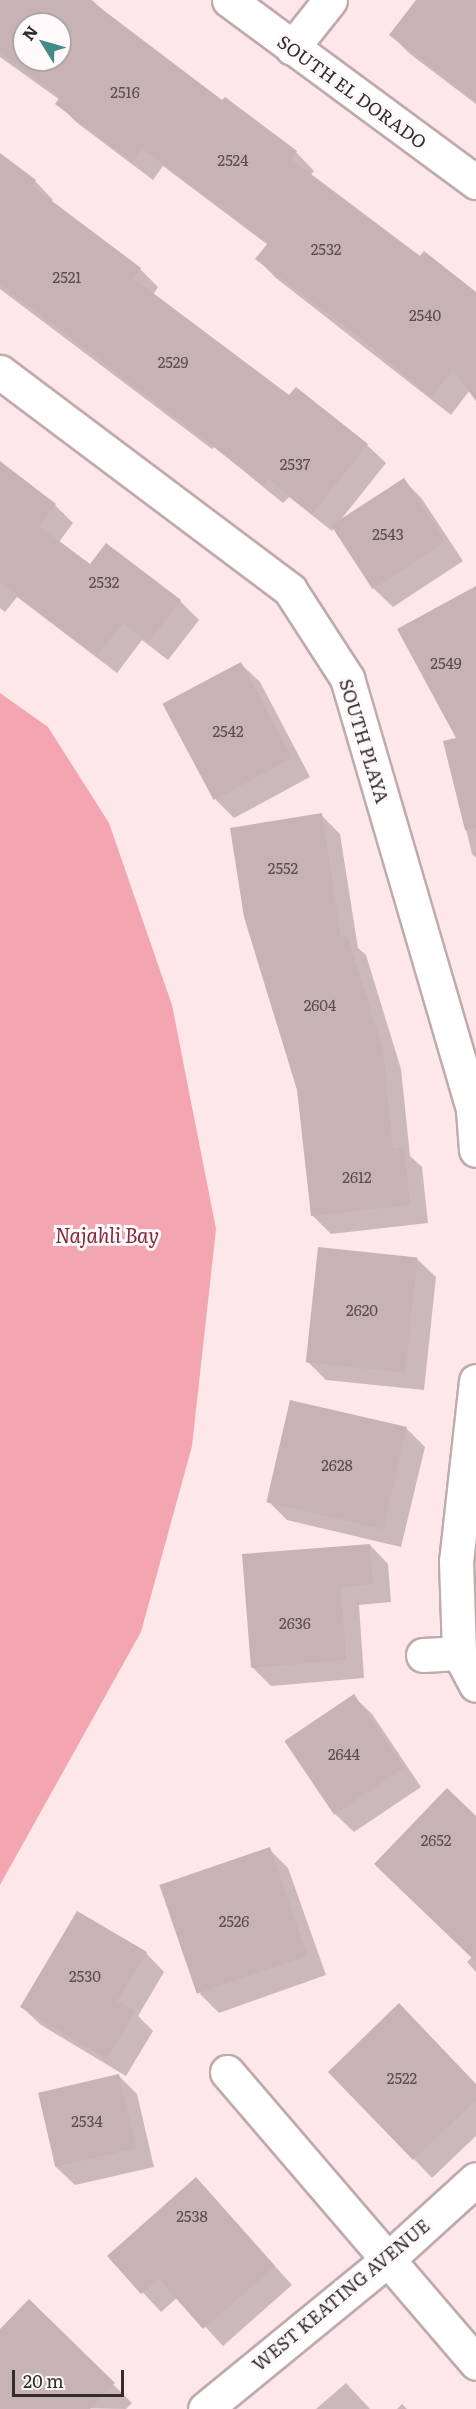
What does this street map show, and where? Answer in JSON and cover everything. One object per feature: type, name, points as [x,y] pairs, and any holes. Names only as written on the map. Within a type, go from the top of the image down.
[{"type":"street","name":"SOUTH EL DORADO","points":[[229,0],[476,182]]},
{"type":"street","points":[[292,48],[330,0]]},
{"type":"street","name":"SOUTH PLAYA","points":[[0,372],[290,590],[347,678],[473,1110],[476,1150]]},
{"type":"street","points":[[476,1381],[456,1562],[459,1653],[476,1685]]},
{"type":"street","points":[[423,1655],[459,1653]]},
{"type":"street","points":[[227,2072],[476,2363]]},
{"type":"street","name":"WEST KEATING AVENUE","points":[[205,2409],[387,2260],[476,2179]]},
{"type":"water","name":"Najahli Bay","points":[[0,693],[48,727],[109,823],[172,1005],[216,1229],[192,1446],[141,1632],[0,1885]]},
{"type":"building","points":[[0,0],[90,0],[222,100],[225,97],[297,151],[291,159],[420,256],[424,251],[476,292],[476,401],[453,370],[431,397],[358,336],[255,259],[268,243],[143,149],[133,162],[55,104],[60,97],[26,72],[72,72],[72,12],[12,12],[12,62],[0,53]]},
{"type":"building","points":[[416,0],[476,0],[476,101],[389,35]]},
{"type":"building","points":[[0,153],[36,180],[32,186],[141,268],[133,278],[289,395],[296,387],[368,444],[312,514],[269,479],[264,485],[0,284]]},
{"type":"building","points":[[0,461],[56,504],[39,526],[90,564],[106,543],[181,600],[149,642],[123,623],[97,656],[0,582]]},
{"type":"building","points":[[404,478],[445,542],[372,589],[331,525]]},
{"type":"building","points":[[476,586],[476,828],[465,830],[443,741],[456,738],[397,629]]},
{"type":"building","points":[[241,662],[292,758],[214,800],[162,704]]},
{"type":"building","points":[[322,813],[341,937],[347,935],[383,1049],[393,1149],[404,1147],[410,1205],[311,1216],[297,1090],[244,917],[230,828]]},
{"type":"building","points":[[318,1247],[417,1257],[405,1373],[306,1362]]},
{"type":"building","points":[[290,1400],[407,1427],[383,1529],[266,1502]]},
{"type":"building","points":[[370,1544],[373,1584],[341,1587],[346,1660],[251,1668],[242,1554]]},
{"type":"building","points":[[354,1694],[404,1768],[334,1815],[284,1741]]},
{"type":"building","points":[[447,1788],[476,1816],[476,1962],[374,1864]]},
{"type":"building","points":[[270,1847],[307,1956],[197,1994],[159,1885]]},
{"type":"building","points":[[77,1911],[147,1952],[117,2001],[135,2011],[107,2059],[20,2007]]},
{"type":"building","points":[[399,2003],[476,2084],[476,2100],[413,2160],[328,2072]]},
{"type":"building","points":[[119,2074],[136,2148],[55,2167],[38,2093]]},
{"type":"building","points":[[196,2177],[275,2266],[203,2329],[159,2279],[141,2294],[107,2256]]},
{"type":"building","points":[[29,2299],[115,2383],[90,2409],[0,2409],[0,2329]]}]
